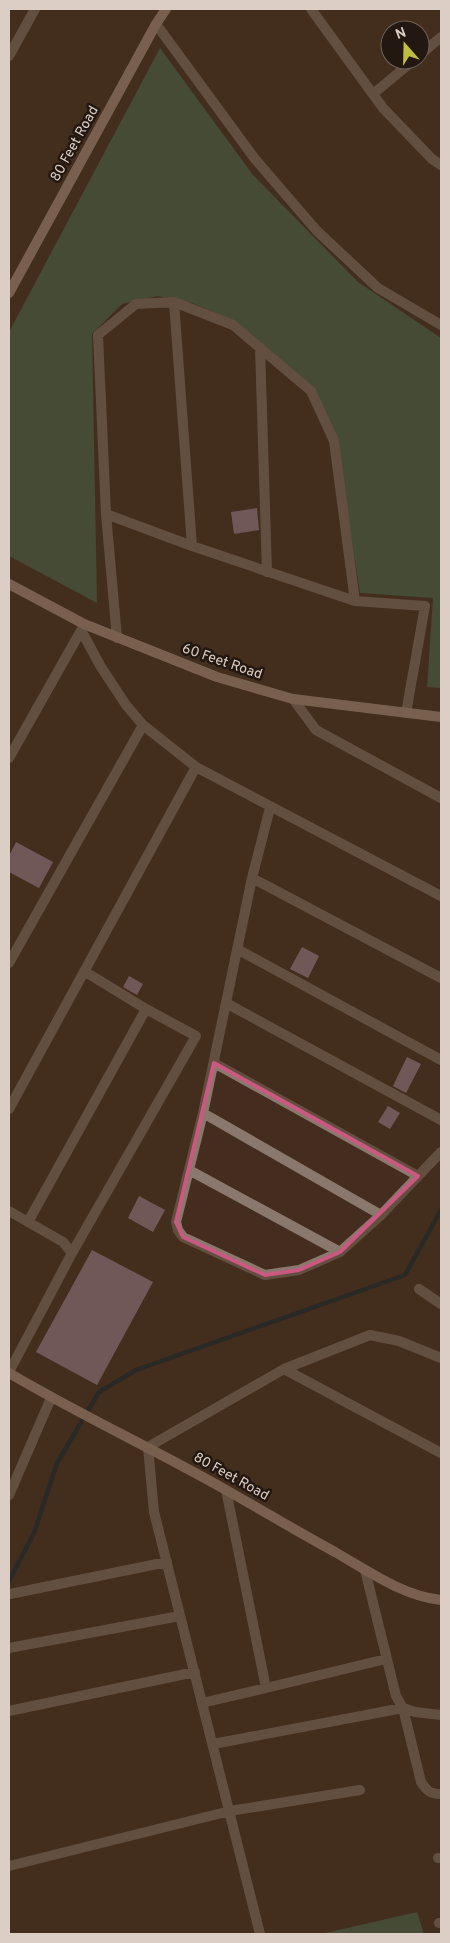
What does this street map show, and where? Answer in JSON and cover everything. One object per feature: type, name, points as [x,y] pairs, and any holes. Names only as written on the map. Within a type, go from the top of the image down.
[{"type":"street","points":[[9,56],[35,9]]},
{"type":"street","name":"80 Feet Road","points":[[9,293],[166,9]]},
{"type":"street","points":[[310,9],[395,121],[432,159],[441,165]]},
{"type":"street","points":[[156,24],[255,159],[316,230],[378,288],[441,325]]},
{"type":"street","points":[[430,46],[441,36]]},
{"type":"street","points":[[373,94],[402,70]]},
{"type":"street","points":[[174,302],[192,546]]},
{"type":"street","points":[[117,638],[106,514],[98,335],[136,304],[174,302],[233,325],[311,391],[334,441],[354,601]]},
{"type":"street","points":[[260,347],[267,572]]},
{"type":"street","points":[[106,514],[192,546],[354,601],[425,606],[406,713]]},
{"type":"street","name":"60 Feet Road","points":[[9,584],[83,628],[117,638],[217,677],[293,699],[441,716]]},
{"type":"street","points":[[83,628],[101,667],[143,725],[196,767],[270,808],[441,896]]},
{"type":"street","points":[[9,758],[83,628]]},
{"type":"street","points":[[293,699],[316,730],[441,798]]},
{"type":"street","points":[[9,963],[143,725]]},
{"type":"street","points":[[9,1109],[196,767]]},
{"type":"street","points":[[270,808],[236,949],[204,1113],[176,1222],[178,1230],[183,1237],[265,1276],[299,1270],[340,1252],[381,1215],[441,1152]]},
{"type":"street","points":[[252,878],[441,978]]},
{"type":"street","points":[[236,949],[441,1060]]},
{"type":"street","points":[[9,1373],[72,1253],[196,1036],[146,1010],[84,971]]},
{"type":"street","points":[[226,1003],[441,1120]]},
{"type":"street","points":[[28,1222],[146,1010]]},
{"type":"street","points":[[214,1063],[418,1176]]},
{"type":"street","points":[[204,1113],[381,1215]]},
{"type":"street","points":[[189,1170],[340,1252]]},
{"type":"street","points":[[9,1211],[62,1242],[72,1253]]},
{"type":"street","points":[[420,1289],[441,1304]]},
{"type":"street","points":[[260,1934],[154,1512],[148,1447],[284,1369],[370,1334],[400,1340],[441,1358]]},
{"type":"street","points":[[284,1369],[441,1453]]},
{"type":"street","name":"80 Feet Road","points":[[9,1373],[50,1398],[148,1447],[226,1490],[365,1570],[408,1592],[441,1600]]},
{"type":"street","points":[[10,1490],[50,1398]]},
{"type":"street","points":[[226,1490],[266,1688]]},
{"type":"street","points":[[10,1594],[167,1562]]},
{"type":"street","points":[[365,1570],[386,1659],[396,1696],[403,1708],[421,1782],[427,1791],[441,1794]]},
{"type":"street","points":[[9,1648],[180,1616]]},
{"type":"street","points":[[202,1703],[386,1659]]},
{"type":"street","points":[[9,1710],[194,1672]]},
{"type":"street","points":[[213,1744],[403,1708],[415,1712],[441,1715]]},
{"type":"street","points":[[9,1866],[230,1811],[360,1790]]},
{"type":"highlighted area","points":[[214,1063],[418,1176],[340,1252],[299,1270],[265,1275],[183,1237],[176,1222]]},
{"type":"green space","points":[[160,48],[253,175],[358,282],[441,338],[441,688],[427,687],[433,598],[360,593],[336,437],[313,387],[249,332],[225,317],[192,303],[158,296],[122,304],[92,334],[97,603],[9,556],[9,332]]},
{"type":"green space","points":[[417,1912],[424,1934],[321,1934]]},
{"type":"building","points":[[257,508],[259,530],[234,534],[231,512]]},
{"type":"building","points":[[16,842],[53,862],[39,888],[9,872],[9,856]]},
{"type":"building","points":[[302,947],[319,956],[308,978],[290,969]]},
{"type":"building","points":[[129,976],[143,984],[137,995],[123,987]]},
{"type":"building","points":[[407,1057],[421,1064],[406,1093],[393,1086]]},
{"type":"building","points":[[388,1106],[400,1113],[390,1129],[378,1122]]},
{"type":"building","points":[[139,1196],[165,1210],[153,1232],[128,1218]]},
{"type":"building","points":[[92,1250],[153,1282],[97,1385],[36,1352]]},
{"type":"waterway","points":[[9,1581],[34,1533],[57,1463],[99,1392],[136,1370],[405,1275],[441,1210]]}]
